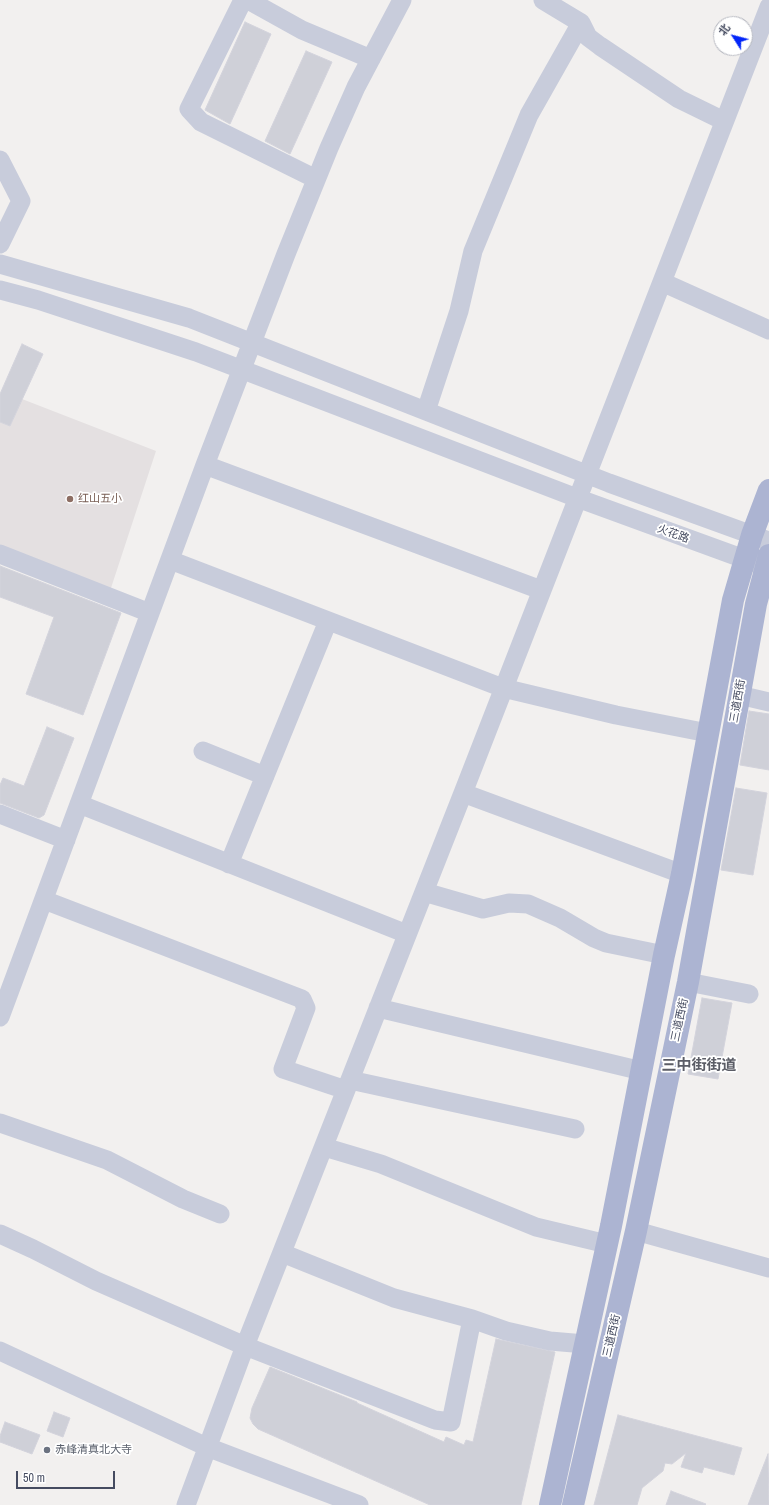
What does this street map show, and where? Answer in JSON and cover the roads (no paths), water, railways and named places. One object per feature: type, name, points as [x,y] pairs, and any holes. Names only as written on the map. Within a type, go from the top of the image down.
[{"type":"main road","points":[[550,1505],[607,1244],[664,955],[682,874],[732,600],[744,559],[760,538],[769,490]]},
{"type":"main road","name":"三道西街","points":[[573,1505],[636,1231],[688,982],[756,604],[768,563]]},
{"type":"street","points":[[243,0],[189,109],[201,122],[316,179]]},
{"type":"street","points":[[248,0],[302,30],[371,59]]},
{"type":"street","points":[[0,1017],[241,369],[316,179],[356,87],[402,0]]},
{"type":"street","points":[[543,0],[581,23],[588,37],[600,46],[679,99],[724,122]]},
{"type":"street","points":[[186,1505],[245,1346],[463,793],[769,7]]},
{"type":"street","points":[[426,411],[459,311],[473,251],[529,115],[581,23]]},
{"type":"street","points":[[0,160],[21,201],[0,244]]},
{"type":"street","points":[[0,264],[189,318],[586,474],[760,538]]},
{"type":"street","points":[[662,282],[769,330]]},
{"type":"street","name":"火花路","points":[[0,290],[38,300],[159,339],[577,498],[744,559],[768,563]]},
{"type":"street","points":[[205,465],[541,590]]},
{"type":"street","points":[[0,554],[150,613]]},
{"type":"street","points":[[170,560],[503,688],[616,715],[708,733]]},
{"type":"street","points":[[230,864],[328,621]]},
{"type":"street","points":[[739,695],[769,702]]},
{"type":"street","points":[[202,751],[265,776]]},
{"type":"street","points":[[463,793],[682,874]]},
{"type":"street","points":[[79,804],[407,934]]},
{"type":"street","points":[[0,814],[66,840]]},
{"type":"street","points":[[424,892],[483,910],[509,903],[528,904],[560,918],[594,938],[606,943],[664,955]]},
{"type":"street","points":[[44,900],[302,999],[306,1008],[283,1069],[348,1085],[575,1129]]},
{"type":"street","points":[[688,982],[749,994]]},
{"type":"street","points":[[378,1008],[642,1071]]},
{"type":"street","points":[[0,1123],[107,1160],[183,1199],[220,1214]]},
{"type":"street","points":[[324,1146],[381,1164],[536,1227],[607,1244]]},
{"type":"street","points":[[636,1231],[769,1268]]},
{"type":"street","points":[[0,1234],[96,1281],[245,1346],[435,1420],[452,1422],[472,1319]]},
{"type":"street","points":[[282,1253],[394,1298],[472,1319],[506,1331],[550,1341],[585,1344]]},
{"type":"street","points":[[0,1351],[207,1447],[359,1505]]},
{"type":"place","name":"红山五小","points":[[70,499]]},
{"type":"place","name":"赤峰清真北大寺","points":[[47,1450]]},
{"type":"district","name":"三中街街道","points":[[699,1066]]}]
